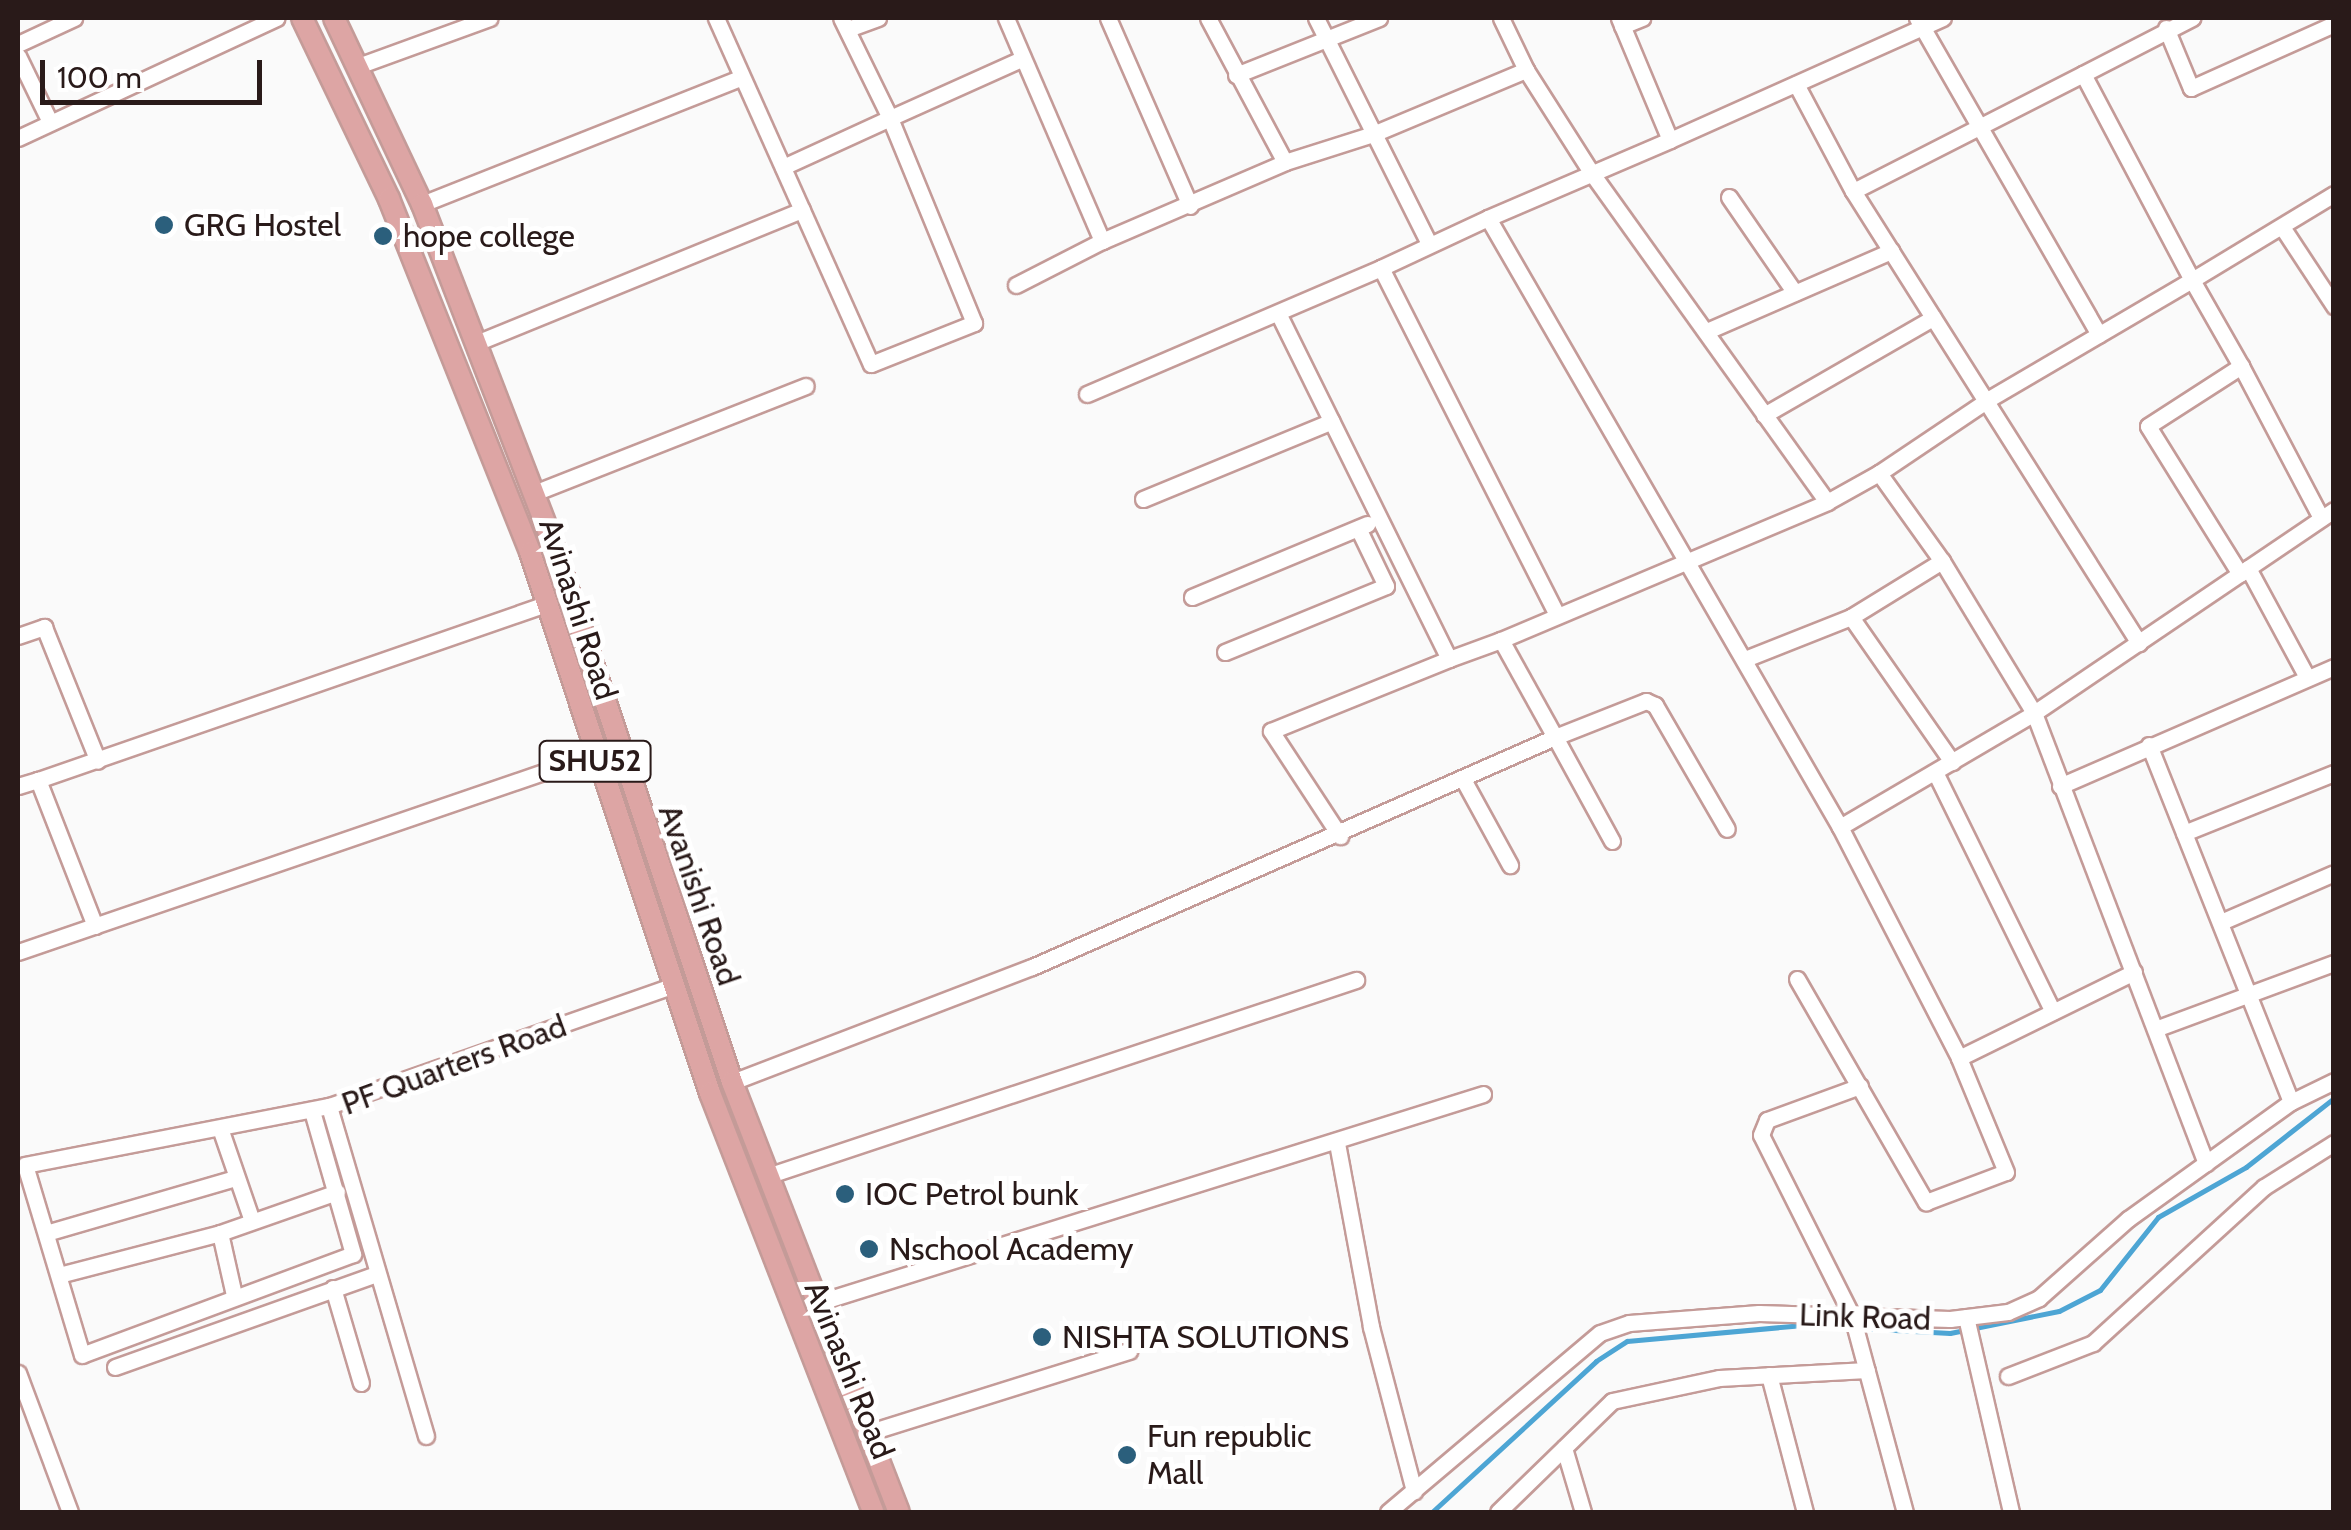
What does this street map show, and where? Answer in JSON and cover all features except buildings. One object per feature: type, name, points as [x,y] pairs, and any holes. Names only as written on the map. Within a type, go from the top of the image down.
[{"type":"main road","name":"Avinashi Road","points":[[302,18],[435,313],[549,602],[593,755],[672,986],[873,1512]]},
{"type":"main road","name":"Avanishi Road","points":[[334,18],[422,204],[534,494],[732,1082],[899,1512]]},
{"type":"main road","points":[[435,313],[460,302]]},
{"type":"street","points":[[18,44],[74,18]]},
{"type":"street","points":[[18,138],[272,21],[290,18]]},
{"type":"street","points":[[358,66],[490,18]]},
{"type":"street","points":[[716,18],[871,364],[974,323],[890,118],[844,23],[878,18]]},
{"type":"street","points":[[1006,18],[1102,240]]},
{"type":"street","points":[[1108,18],[1190,206]]},
{"type":"street","points":[[1208,18],[1285,162]]},
{"type":"street","points":[[1316,18],[1430,244]]},
{"type":"street","points":[[1236,75],[1379,18]]},
{"type":"street","points":[[1501,18],[1526,70],[1594,174],[1826,502]]},
{"type":"street","points":[[1642,18],[1621,22],[1670,140]]},
{"type":"street","points":[[1087,394],[1796,84],[1919,22],[1944,18]]},
{"type":"street","points":[[1853,191],[1976,123],[2192,18]]},
{"type":"street","points":[[1919,22],[2100,334]]},
{"type":"street","points":[[2166,28],[2191,88],[2334,24]]},
{"type":"street","points":[[18,56],[50,122]]},
{"type":"street","points":[[783,167],[1021,60]]},
{"type":"street","points":[[1016,284],[1102,240],[1190,206],[1285,162],[1372,134],[1526,70]]},
{"type":"street","points":[[1840,827],[2034,713],[2327,514],[2192,280],[2083,74]]},
{"type":"street","points":[[422,204],[740,78]]},
{"type":"street","points":[[1796,84],[1853,191],[2139,643]]},
{"type":"street","points":[[1340,836],[1272,731],[1501,640],[1826,502],[1880,473],[1988,399],[2334,194]]},
{"type":"street","points":[[1729,197],[1796,293]]},
{"type":"street","points":[[476,343],[802,210]]},
{"type":"street","points":[[1488,218],[1688,558],[1840,827],[1959,1058],[2006,1172],[1926,1202],[1797,979]]},
{"type":"street","points":[[2282,227],[2334,306]]},
{"type":"street","points":[[1707,331],[1891,251]]},
{"type":"street","points":[[1381,268],[1558,615]]},
{"type":"street","points":[[1278,312],[1449,659]]},
{"type":"street","points":[[1764,414],[1933,318]]},
{"type":"street","points":[[2242,366],[2148,426],[2244,571],[2307,676]]},
{"type":"street","points":[[534,494],[806,386]]},
{"type":"street","points":[[1143,499],[1332,421]]},
{"type":"street","points":[[1880,473],[1942,561],[2034,713],[2158,1028],[2206,1163]]},
{"type":"street","points":[[1192,597],[1380,519]]},
{"type":"street","points":[[1225,652],[1386,586],[1358,528]]},
{"type":"street","points":[[1745,659],[1851,617],[1942,561]]},
{"type":"street","points":[[18,786],[549,602]]},
{"type":"street","points":[[1851,617],[1952,762]]},
{"type":"street","points":[[18,636],[44,627],[98,760]]},
{"type":"street","points":[[1501,640],[1612,841]]},
{"type":"street","points":[[2060,786],[2334,667]]},
{"type":"street","points":[[732,1082],[1032,967],[1340,836],[1554,737],[1646,701],[1655,705],[1727,829]]},
{"type":"street","points":[[2149,745],[2291,1102]]},
{"type":"street","points":[[18,952],[593,755]]},
{"type":"street","points":[[1935,772],[2053,1012]]},
{"type":"street","points":[[2184,834],[2334,772]]},
{"type":"street","points":[[38,780],[95,926]]},
{"type":"street","points":[[1464,781],[1510,865]]},
{"type":"street","points":[[2221,922],[2334,873]]},
{"type":"street","points":[[2158,1028],[2334,964]]},
{"type":"street","points":[[1959,1058],[2134,972]]},
{"type":"street","points":[[767,1176],[1356,980]]},
{"type":"street","name":"PF Quarters Road","points":[[426,1436],[330,1106],[672,986]]},
{"type":"street","name":"Link Road","points":[[1388,1512],[1600,1333],[1629,1323],[1760,1314],[1854,1322],[1968,1325],[2040,1298],[2128,1219],[2291,1102],[2334,1081]]},
{"type":"street","points":[[1860,1086],[1767,1120],[1760,1135],[1854,1322],[1905,1512]]},
{"type":"street","points":[[817,1303],[1337,1143],[1483,1094]]},
{"type":"street","points":[[312,1111],[354,1254],[234,1294],[82,1355],[25,1165],[330,1106]]},
{"type":"street","points":[[220,1128],[252,1221]]},
{"type":"street","points":[[2008,1376],[2092,1343],[2264,1187],[2334,1142]]},
{"type":"street","points":[[1337,1143],[1370,1327],[1414,1491]]},
{"type":"street","points":[[46,1234],[235,1178]]},
{"type":"street","points":[[58,1275],[220,1233],[337,1192]]},
{"type":"street","points":[[220,1233],[234,1294]]},
{"type":"street","points":[[115,1367],[376,1274]]},
{"type":"street","points":[[332,1288],[360,1383]]},
{"type":"street","points":[[1968,1325],[2011,1512]]},
{"type":"street","points":[[867,1433],[1129,1351]]},
{"type":"street","points":[[1498,1512],[1612,1401],[1719,1378],[1867,1370]]},
{"type":"street","points":[[18,1373],[70,1512]]},
{"type":"street","points":[[1770,1375],[1805,1512]]},
{"type":"street","points":[[1564,1448],[1583,1512]]},
{"type":"waterway","points":[[1432,1512],[1596,1361],[1627,1341],[1803,1325],[1950,1333],[2059,1311],[2100,1290],[2158,1217],[2246,1167],[2334,1098]]},
{"type":"place","name":"GRG Hostel","points":[[164,225]]},
{"type":"place","name":"hope college","points":[[383,236]]},
{"type":"place","name":"IOC Petrol bunk","points":[[845,1194]]},
{"type":"place","name":"Nschool Academy","points":[[869,1249]]},
{"type":"place","name":"NISHTA SOLUTIONS","points":[[1042,1337]]},
{"type":"place","name":"Fun republic Mall","points":[[1127,1455]]}]
